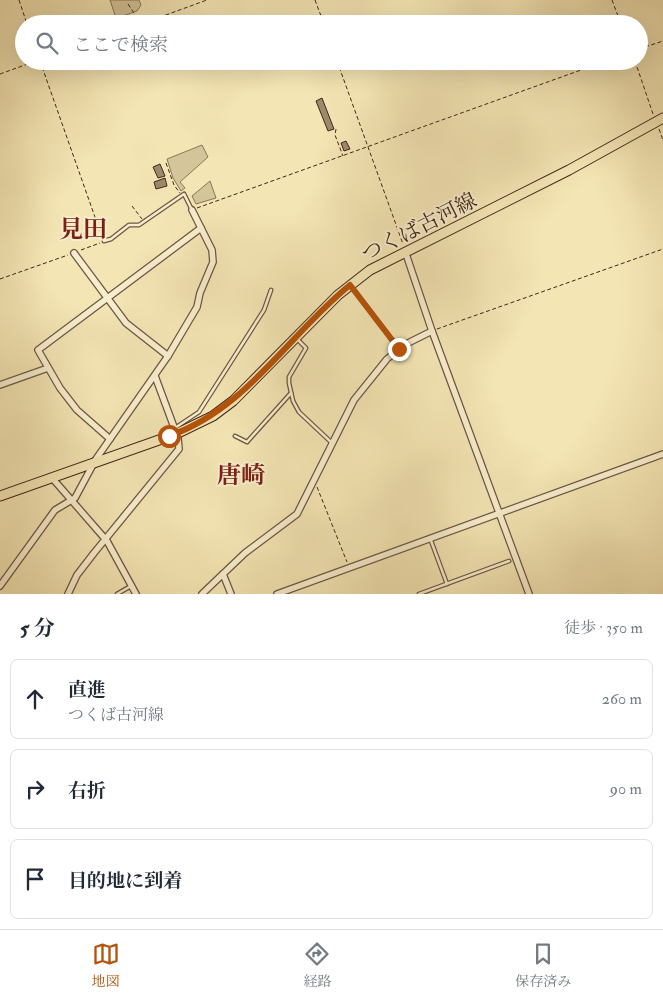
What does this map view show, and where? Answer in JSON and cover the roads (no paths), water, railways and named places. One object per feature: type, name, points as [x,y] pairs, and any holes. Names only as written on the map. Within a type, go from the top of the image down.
[{"type":"main road","name":"つくば古河線","points":[[0,496],[93,464],[213,416],[233,401],[295,337],[350,285],[370,270],[569,170],[660,120]]},
{"type":"street","points":[[0,586],[55,510],[75,498],[93,464],[155,376],[197,307],[200,293],[213,262],[212,250],[192,210]]},
{"type":"street","points":[[110,439],[77,410],[60,388],[38,350],[201,228]]},
{"type":"street","points":[[405,251],[432,331],[529,594]]},
{"type":"street","points":[[74,253],[126,323],[168,356]]},
{"type":"street","points":[[202,594],[245,553],[297,514],[354,400],[387,358],[399,349],[432,331]]},
{"type":"street","points":[[0,385],[48,368]]},
{"type":"street","points":[[68,594],[77,575],[177,452],[180,444],[155,376]]},
{"type":"street","points":[[277,594],[663,454]]},
{"type":"street","points":[[52,479],[105,539],[136,594]]},
{"type":"street","points":[[223,574],[231,594]]},
{"type":"lane","points":[[104,241],[111,239],[129,225],[139,225],[184,194],[192,210]]},
{"type":"lane","points":[[350,285],[399,349]]},
{"type":"lane","points":[[175,431],[199,412],[264,310],[271,290]]},
{"type":"lane","points":[[295,337],[306,348],[289,377],[291,393],[299,412],[332,443]]},
{"type":"lane","points":[[235,436],[247,442],[291,393]]},
{"type":"lane","points":[[430,538],[447,584]]},
{"type":"lane","points":[[418,594],[509,561]]},
{"type":"lane","points":[[117,594],[132,586]]},
{"type":"district","name":"見田","points":[[83,229]]},
{"type":"district","name":"唐崎","points":[[241,475]]}]
